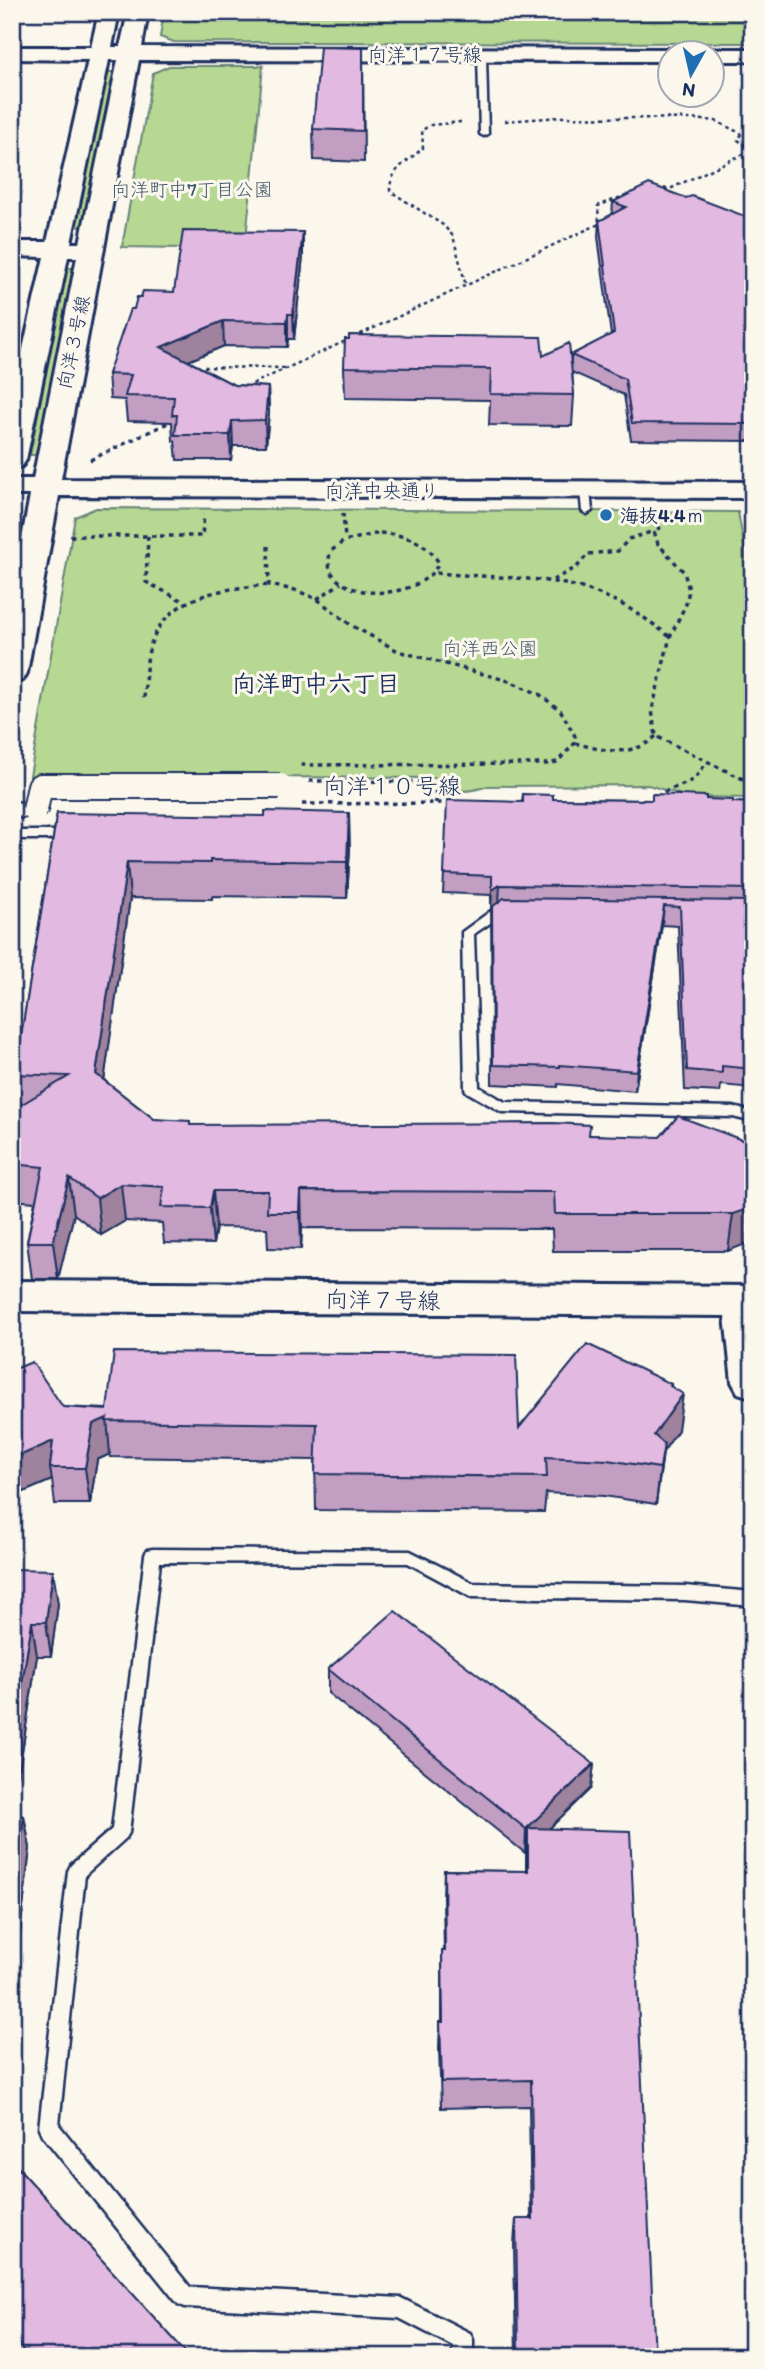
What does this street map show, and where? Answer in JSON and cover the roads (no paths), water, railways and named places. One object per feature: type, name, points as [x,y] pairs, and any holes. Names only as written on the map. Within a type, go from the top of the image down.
[{"type":"street","name":"向洋３号線","points":[[12,460],[109,12]]},
{"type":"street","name":"向洋３号線","points":[[12,673],[49,462],[138,12]]},
{"type":"street","name":"向洋１７号線","points":[[12,53],[656,55]]},
{"type":"street","points":[[726,55],[753,55]]},
{"type":"street","points":[[12,249],[92,250]]},
{"type":"street","name":"向洋中央通り","points":[[12,487],[586,500],[753,490]]},
{"type":"street","points":[[23,810],[40,786],[288,795]]},
{"type":"street","name":"向洋７号線","points":[[12,1296],[748,1301]]},
{"type":"street","points":[[748,1301],[753,1382]]},
{"type":"lane","points":[[482,55],[484,134]]},
{"type":"lane","points":[[12,835],[80,835]]},
{"type":"lane","points":[[526,911],[499,911],[468,932],[472,1089],[502,1107],[733,1112],[753,1117]]},
{"type":"lane","points":[[463,2357],[463,2340],[401,2308],[185,2297],[49,2128],[77,1871],[120,1833],[153,1555],[410,1557],[471,1590],[685,1594],[753,1599]]},
{"type":"place","name":"海抜4.4ｍ","points":[[606,515]]},
{"type":"district","name":"向洋町中六丁目","points":[[316,684]]},
{"type":"park label","name":"向洋町中7丁目公園","points":[[192,189]]},
{"type":"park label","name":"向洋西公園","points":[[490,648]]}]
